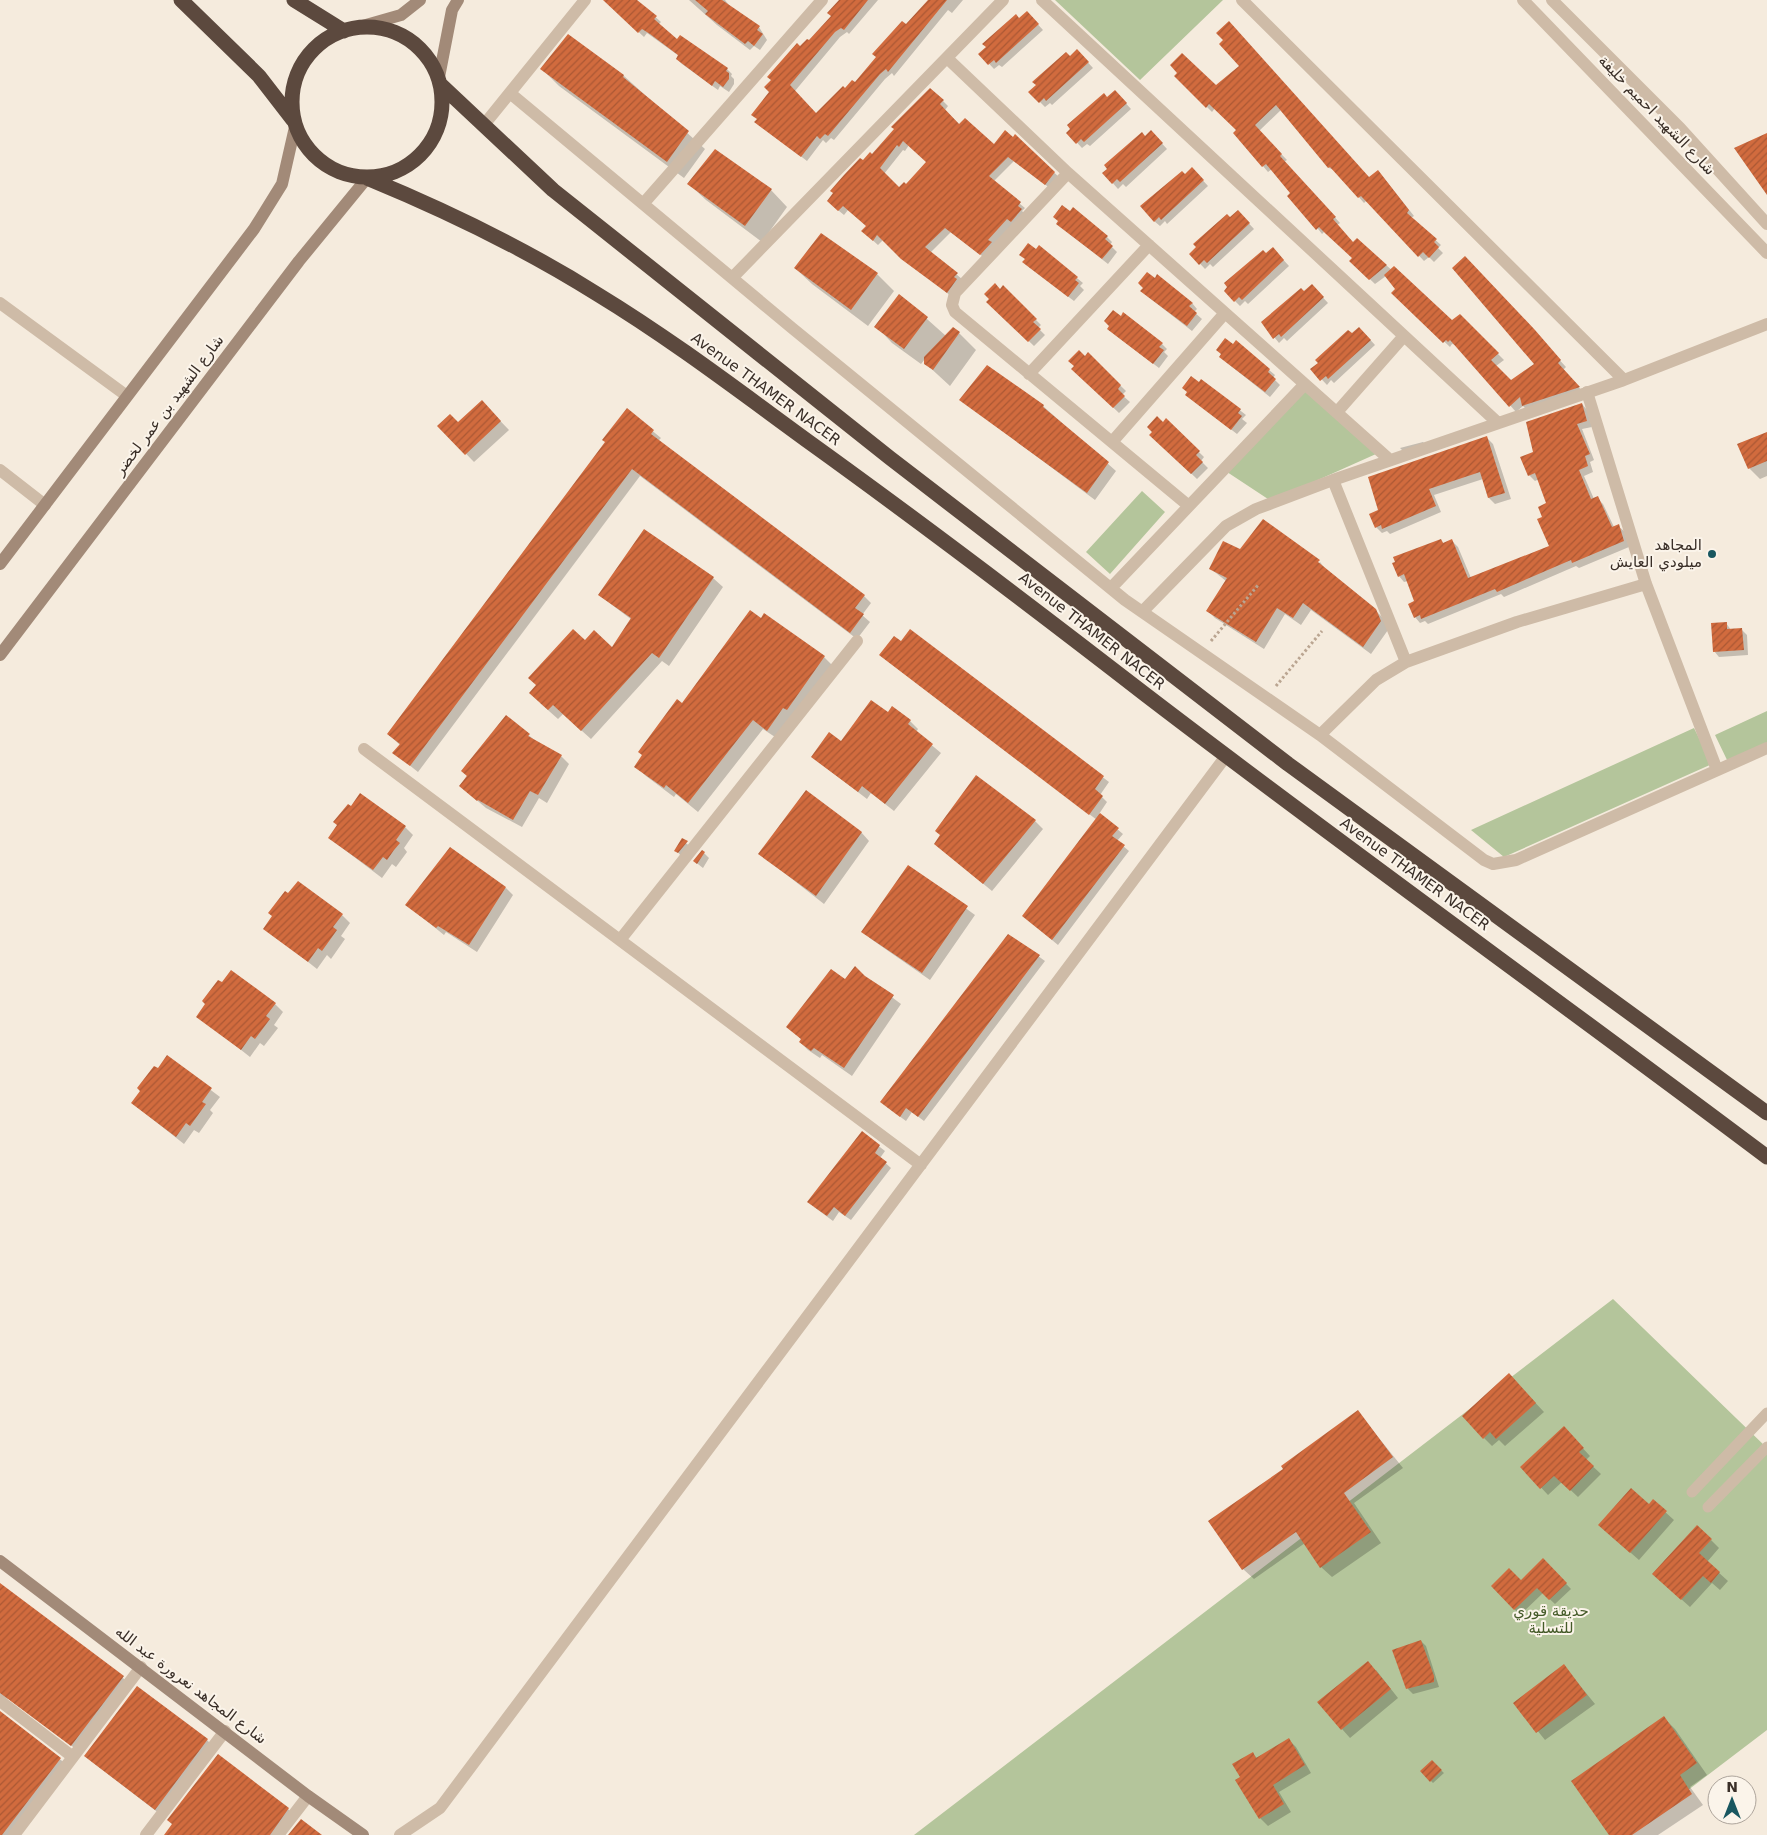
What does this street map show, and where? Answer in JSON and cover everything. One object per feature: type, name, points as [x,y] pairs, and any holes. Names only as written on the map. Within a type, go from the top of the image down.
[{"type":"highway","points":[[181,0],[259,76],[294,124],[306,146],[321,162],[342,174],[367,178],[390,175],[410,165],[427,150],[438,130],[443,108],[440,81],[425,54],[404,37],[388,30],[370,27],[348,30],[324,40],[307,56],[296,76],[292,98],[294,124]]},
{"type":"highway","points":[[294,0],[348,30]]},
{"type":"highway","name":"Avenue THAMER NACER","points":[[440,81],[483,126],[553,190],[890,458],[1288,764],[1767,1113]]},
{"type":"highway","name":"Avenue THAMER NACER","points":[[367,178],[439,208],[493,234],[576,281],[649,327],[970,559],[1226,756],[1767,1158]]},
{"type":"main road","points":[[348,30],[402,15],[420,0]]},
{"type":"main road","points":[[440,81],[452,10],[458,0]]},
{"type":"main road","points":[[0,564],[254,229],[282,184],[294,124]]},
{"type":"main road","name":"شارع الشهيد بن عمر لخضر","points":[[0,655],[299,261],[367,178]]},
{"type":"main road","name":"شارع المجاهد نعرورة عبد الله","points":[[0,1561],[308,1796],[363,1835]]},
{"type":"street","points":[[483,126],[585,0]]},
{"type":"street","points":[[643,204],[822,0]]},
{"type":"street","points":[[732,278],[1003,0]]},
{"type":"street","points":[[1042,0],[1498,423]]},
{"type":"street","points":[[1242,0],[1624,380]]},
{"type":"street","name":"شارع الشهيد احميم خليفة","points":[[1524,0],[1767,253]]},
{"type":"street","name":"شارع الشهيد احميم خليفة","points":[[1552,0],[1680,128],[1767,224]]},
{"type":"street","points":[[946,58],[1068,173],[1390,460]]},
{"type":"street","points":[[510,93],[732,278],[1111,588],[1142,612],[1320,735],[1471,851],[1493,864],[1516,860],[1767,748]]},
{"type":"street","points":[[1068,173],[955,293],[952,300],[955,312],[1189,506]]},
{"type":"street","points":[[1029,374],[1149,245]]},
{"type":"street","points":[[0,303],[128,396]]},
{"type":"street","points":[[1112,442],[1225,313]]},
{"type":"street","points":[[1142,612],[1226,526],[1239,517],[1333,480],[1624,380],[1767,324]]},
{"type":"street","points":[[1337,412],[1404,336]]},
{"type":"street","points":[[1111,588],[1305,384]]},
{"type":"street","points":[[1587,392],[1646,584],[1718,770]]},
{"type":"street","points":[[0,470],[45,504]]},
{"type":"street","points":[[1333,480],[1406,662]]},
{"type":"street","points":[[1320,735],[1376,680],[1406,662],[1517,622],[1646,584]]},
{"type":"street","points":[[620,940],[857,641]]},
{"type":"street","points":[[364,749],[921,1165]]},
{"type":"street","points":[[400,1835],[440,1808],[1226,756]]},
{"type":"street","points":[[14,1835],[141,1667]]},
{"type":"street","points":[[0,1702],[73,1757]]},
{"type":"street","points":[[146,1835],[225,1731]]},
{"type":"street","points":[[278,1835],[308,1796]]},
{"type":"lane","points":[[1692,1492],[1767,1413]]},
{"type":"lane","points":[[1708,1507],[1767,1447]]},
{"type":"path","points":[[1201,652],[1259,584]]},
{"type":"path","points":[[1266,698],[1322,631]]},
{"type":"green space","points":[[1055,0],[1223,0],[1140,80]]},
{"type":"green space","points":[[1304,390],[1376,454],[1271,501],[1224,470]]},
{"type":"green space","points":[[1142,491],[1165,512],[1110,574],[1086,552]]},
{"type":"green space","points":[[1767,711],[1767,744],[1728,762],[1715,735]]},
{"type":"green space","points":[[1694,728],[1712,764],[1504,857],[1471,830]]},
{"type":"green space","name":"حديقة قوري للتسلية","points":[[1613,1299],[1767,1448],[1767,1730],[1629,1835],[914,1835]]},
{"type":"building","points":[[603,0],[637,0],[657,16],[654,19],[677,39],[680,35],[728,68],[726,71],[729,73],[729,79],[723,87],[715,81],[712,86],[676,59],[678,55],[650,34],[642,29],[638,33]]},
{"type":"building","points":[[695,0],[722,0],[760,26],[757,30],[763,34],[754,46],[748,41],[745,44],[705,14],[708,11]]},
{"type":"building","points":[[839,0],[868,0],[844,30],[841,28],[835,32],[790,85],[816,113],[843,86],[845,88],[852,80],[855,82],[876,57],[872,54],[902,21],[906,24],[928,0],[947,0],[888,72],[886,69],[880,74],[828,136],[825,134],[820,139],[817,136],[801,157],[754,122],[757,119],[751,115],[769,92],[764,87],[771,80],[767,77],[797,43],[800,46],[807,39],[809,40],[831,16],[827,13]]},
{"type":"building","points":[[1027,11],[1039,24],[996,63],[994,60],[988,65],[978,54],[986,47],[982,44],[1016,14],[1019,18]]},
{"type":"building","points":[[1229,21],[1369,177],[1378,170],[1409,210],[1407,213],[1437,239],[1434,242],[1439,247],[1429,258],[1423,252],[1418,257],[1361,196],[1358,198],[1330,167],[1328,168],[1276,105],[1255,125],[1282,154],[1280,156],[1336,217],[1333,219],[1353,242],[1357,238],[1387,265],[1369,280],[1349,261],[1352,258],[1319,227],[1316,230],[1287,196],[1290,193],[1266,164],[1262,167],[1233,133],[1236,130],[1209,104],[1206,108],[1174,76],[1177,73],[1170,65],[1182,53],[1216,85],[1239,66],[1219,44],[1223,40],[1216,33]]},
{"type":"building","points":[[568,34],[624,75],[623,77],[689,131],[667,162],[540,69]]},
{"type":"building","points":[[1077,49],[1089,62],[1046,101],[1044,98],[1039,103],[1028,92],[1036,85],[1032,82],[1066,52],[1070,56]]},
{"type":"building","points":[[930,88],[944,100],[940,104],[959,124],[965,118],[994,144],[1005,130],[1013,137],[1015,134],[1055,172],[1045,185],[1008,157],[989,176],[1021,202],[1018,206],[1022,209],[1011,222],[1007,219],[988,240],[992,242],[980,255],[945,228],[925,247],[958,273],[954,277],[957,279],[947,293],[901,259],[877,235],[873,241],[861,231],[866,226],[843,206],[838,211],[827,201],[833,193],[830,191],[860,158],[863,160],[870,152],[872,154],[894,129],[891,127]],"holes":[[[903,141],[926,162],[906,184],[904,182],[899,187],[880,168],[897,145],[899,147]]]},
{"type":"building","points":[[1115,90],[1127,103],[1084,142],[1081,139],[1076,144],[1066,133],[1070,129],[1067,125],[1104,93],[1107,97]]},
{"type":"building","points":[[1151,130],[1163,143],[1120,182],[1117,179],[1112,184],[1102,173],[1107,169],[1104,165],[1142,132],[1145,136]]},
{"type":"building","points":[[1767,133],[1767,195],[1734,148]]},
{"type":"building","points":[[715,149],[772,189],[745,226],[687,184]]},
{"type":"building","points":[[1192,167],[1204,180],[1161,220],[1159,217],[1154,222],[1140,206],[1182,171],[1185,174]]},
{"type":"building","points":[[1062,205],[1070,211],[1073,207],[1108,236],[1105,239],[1113,246],[1102,259],[1056,224],[1058,221],[1053,217]]},
{"type":"building","points":[[1238,210],[1250,223],[1207,263],[1204,260],[1199,265],[1189,254],[1196,247],[1193,244],[1227,214],[1230,217]]},
{"type":"building","points":[[821,233],[878,273],[851,310],[794,268]]},
{"type":"building","points":[[1028,243],[1036,249],[1039,245],[1078,277],[1075,280],[1079,283],[1068,297],[1022,262],[1025,259],[1019,255]]},
{"type":"building","points":[[1273,247],[1284,260],[1242,300],[1239,297],[1234,302],[1224,291],[1227,287],[1224,283],[1263,250],[1266,253]]},
{"type":"building","points":[[1465,256],[1535,330],[1561,360],[1558,363],[1580,387],[1522,406],[1520,397],[1509,407],[1450,340],[1448,342],[1446,340],[1443,343],[1391,293],[1395,289],[1384,275],[1394,266],[1452,320],[1460,314],[1499,353],[1491,360],[1511,380],[1534,364],[1452,268]]},
{"type":"building","points":[[1147,272],[1155,278],[1157,274],[1193,303],[1189,306],[1197,313],[1187,326],[1140,291],[1143,288],[1138,283]]},
{"type":"building","points":[[995,283],[1000,289],[1003,285],[1037,319],[1033,322],[1041,329],[1028,342],[986,302],[989,299],[984,294]]},
{"type":"building","points":[[1312,284],[1324,297],[1281,337],[1279,334],[1273,339],[1261,322],[1301,288],[1304,291]]},
{"type":"building","points":[[899,294],[928,317],[904,349],[874,327]]},
{"type":"building","points":[[1113,310],[1121,316],[1123,312],[1163,343],[1159,347],[1164,350],[1153,364],[1107,329],[1109,326],[1104,321]]},
{"type":"building","points":[[953,327],[960,332],[933,370],[924,364],[924,357]]},
{"type":"building","points":[[1359,327],[1371,340],[1328,379],[1326,376],[1320,381],[1310,369],[1318,363],[1315,360],[1348,330],[1352,333]]},
{"type":"building","points":[[1225,338],[1233,344],[1236,340],[1270,369],[1268,372],[1276,379],[1265,392],[1219,357],[1221,354],[1216,350]]},
{"type":"building","points":[[1079,350],[1085,356],[1088,352],[1121,385],[1118,389],[1125,396],[1113,408],[1071,369],[1074,366],[1068,361]]},
{"type":"building","points":[[987,365],[1044,405],[1043,407],[1109,462],[1087,493],[959,400]]},
{"type":"building","points":[[1191,376],[1199,382],[1201,379],[1241,409],[1238,413],[1242,416],[1231,430],[1185,395],[1187,392],[1182,388]]},
{"type":"building","points":[[482,400],[501,421],[465,455],[437,426],[450,414],[458,422]]},
{"type":"building","points":[[1582,403],[1587,421],[1577,424],[1590,454],[1585,456],[1588,466],[1579,470],[1591,499],[1598,496],[1612,527],[1619,524],[1624,541],[1572,563],[1571,560],[1497,592],[1495,589],[1421,619],[1420,615],[1414,618],[1408,604],[1414,601],[1404,574],[1398,577],[1392,563],[1395,562],[1393,557],[1441,539],[1443,543],[1452,539],[1468,578],[1549,546],[1537,519],[1542,517],[1538,507],[1546,503],[1535,473],[1528,476],[1520,457],[1533,452],[1526,422]]},
{"type":"building","points":[[627,408],[654,430],[651,434],[865,595],[855,608],[864,614],[850,633],[632,469],[410,766],[392,753],[400,744],[387,734],[605,442],[602,440]]},
{"type":"building","points":[[1157,416],[1163,422],[1166,418],[1200,451],[1196,455],[1203,462],[1191,474],[1149,435],[1152,432],[1147,427]]},
{"type":"building","points":[[1767,432],[1767,461],[1748,469],[1737,444]]},
{"type":"building","points":[[1487,436],[1505,493],[1488,498],[1480,472],[1429,489],[1436,506],[1382,529],[1381,525],[1375,528],[1369,514],[1378,510],[1368,477]]},
{"type":"building","points":[[1263,519],[1320,560],[1318,562],[1376,609],[1381,621],[1363,647],[1303,603],[1293,618],[1277,608],[1256,642],[1206,611],[1227,578],[1209,569],[1223,541],[1240,549]]},
{"type":"building","points":[[644,529],[714,577],[659,658],[652,653],[581,731],[553,705],[548,710],[529,693],[536,685],[528,678],[573,629],[585,640],[594,630],[612,647],[631,618],[598,595]]},
{"type":"building","points":[[750,610],[761,618],[764,613],[825,656],[787,710],[783,708],[767,731],[753,720],[688,803],[666,785],[664,788],[634,767],[642,755],[638,752],[677,699],[682,703]]},
{"type":"building","points":[[1727,622],[1727,629],[1742,628],[1744,650],[1713,652],[1711,623]]},
{"type":"building","points":[[910,629],[1104,776],[1095,789],[1103,796],[1089,815],[879,655],[894,636],[901,641]]},
{"type":"building","points":[[871,700],[888,712],[892,706],[911,720],[908,724],[933,744],[885,804],[862,786],[858,792],[811,757],[829,732],[841,741]]},
{"type":"building","points":[[506,715],[530,734],[528,736],[562,755],[538,795],[530,791],[513,820],[477,801],[459,786],[467,776],[461,771]]},
{"type":"building","points":[[976,775],[1036,820],[983,884],[934,844],[940,835],[935,831]]},
{"type":"building","points":[[806,790],[862,832],[816,896],[758,854]]},
{"type":"building","points":[[360,793],[406,826],[396,840],[400,843],[387,860],[383,857],[373,870],[328,838],[337,825],[333,822],[348,804],[351,806]]},
{"type":"building","points":[[1100,813],[1119,828],[1112,836],[1125,845],[1052,940],[1022,916]]},
{"type":"building","points":[[682,838],[688,841],[678,853],[674,851]]},
{"type":"building","points":[[450,847],[506,887],[469,945],[438,926],[436,928],[405,905]]},
{"type":"building","points":[[702,850],[705,852],[697,864],[693,861]]},
{"type":"building","points":[[908,865],[968,906],[922,973],[861,932]]},
{"type":"building","points":[[298,881],[343,914],[333,927],[337,930],[322,951],[318,948],[308,962],[263,929],[272,916],[268,913],[285,891],[288,893]]},
{"type":"building","points":[[1008,934],[1040,955],[918,1117],[906,1108],[900,1117],[880,1102]]},
{"type":"building","points":[[855,966],[865,976],[894,995],[844,1068],[814,1048],[811,1051],[799,1042],[801,1039],[786,1027],[831,969],[845,979]]},
{"type":"building","points":[[231,970],[276,1003],[266,1016],[270,1019],[255,1039],[251,1036],[241,1050],[196,1017],[205,1004],[202,1001],[218,980],[222,982]]},
{"type":"building","points":[[167,1055],[212,1088],[202,1102],[206,1104],[190,1126],[186,1123],[176,1137],[131,1103],[140,1091],[137,1088],[154,1066],[158,1068]]},
{"type":"building","points":[[862,1131],[880,1145],[875,1153],[887,1162],[845,1216],[834,1207],[827,1216],[807,1202]]},
{"type":"building","points":[[1509,1373],[1536,1403],[1496,1439],[1490,1432],[1483,1439],[1462,1416]]},
{"type":"building","points":[[1358,1410],[1393,1457],[1344,1493],[1371,1532],[1320,1568],[1296,1532],[1242,1570],[1208,1521],[1283,1469],[1281,1466]]},
{"type":"building","points":[[1564,1426],[1584,1448],[1579,1452],[1594,1466],[1570,1491],[1554,1476],[1540,1489],[1520,1467]]},
{"type":"building","points":[[1631,1488],[1649,1504],[1653,1499],[1667,1511],[1630,1553],[1598,1525]]},
{"type":"building","points":[[1697,1525],[1712,1539],[1699,1553],[1720,1572],[1711,1583],[1703,1576],[1681,1600],[1652,1574]]},
{"type":"building","points":[[1543,1558],[1567,1583],[1549,1600],[1537,1588],[1514,1610],[1491,1586],[1509,1568],[1521,1580]]},
{"type":"building","points":[[0,1583],[124,1676],[71,1746],[0,1693]]},
{"type":"building","points":[[1421,1640],[1434,1676],[1434,1682],[1406,1689],[1392,1650]]},
{"type":"building","points":[[1368,1661],[1391,1689],[1341,1730],[1317,1702]]},
{"type":"building","points":[[1564,1664],[1587,1695],[1536,1733],[1513,1703]]},
{"type":"building","points":[[137,1686],[208,1739],[155,1810],[84,1756]]},
{"type":"building","points":[[0,1711],[61,1758],[2,1835],[0,1835]]},
{"type":"building","points":[[1664,1716],[1697,1763],[1680,1775],[1692,1794],[1632,1835],[1609,1835],[1571,1781]]},
{"type":"building","points":[[1289,1738],[1305,1765],[1273,1785],[1284,1804],[1259,1819],[1235,1780],[1240,1777],[1232,1764],[1253,1752],[1256,1758]]},
{"type":"building","points":[[218,1754],[289,1808],[270,1835],[164,1835],[172,1824],[167,1820]]},
{"type":"building","points":[[1432,1760],[1442,1770],[1430,1782],[1420,1771]]},
{"type":"building","points":[[301,1819],[322,1835],[288,1835]]},
{"type":"place","name":"المجاهد ميلودي العايش","points":[[1712,554]]}]
